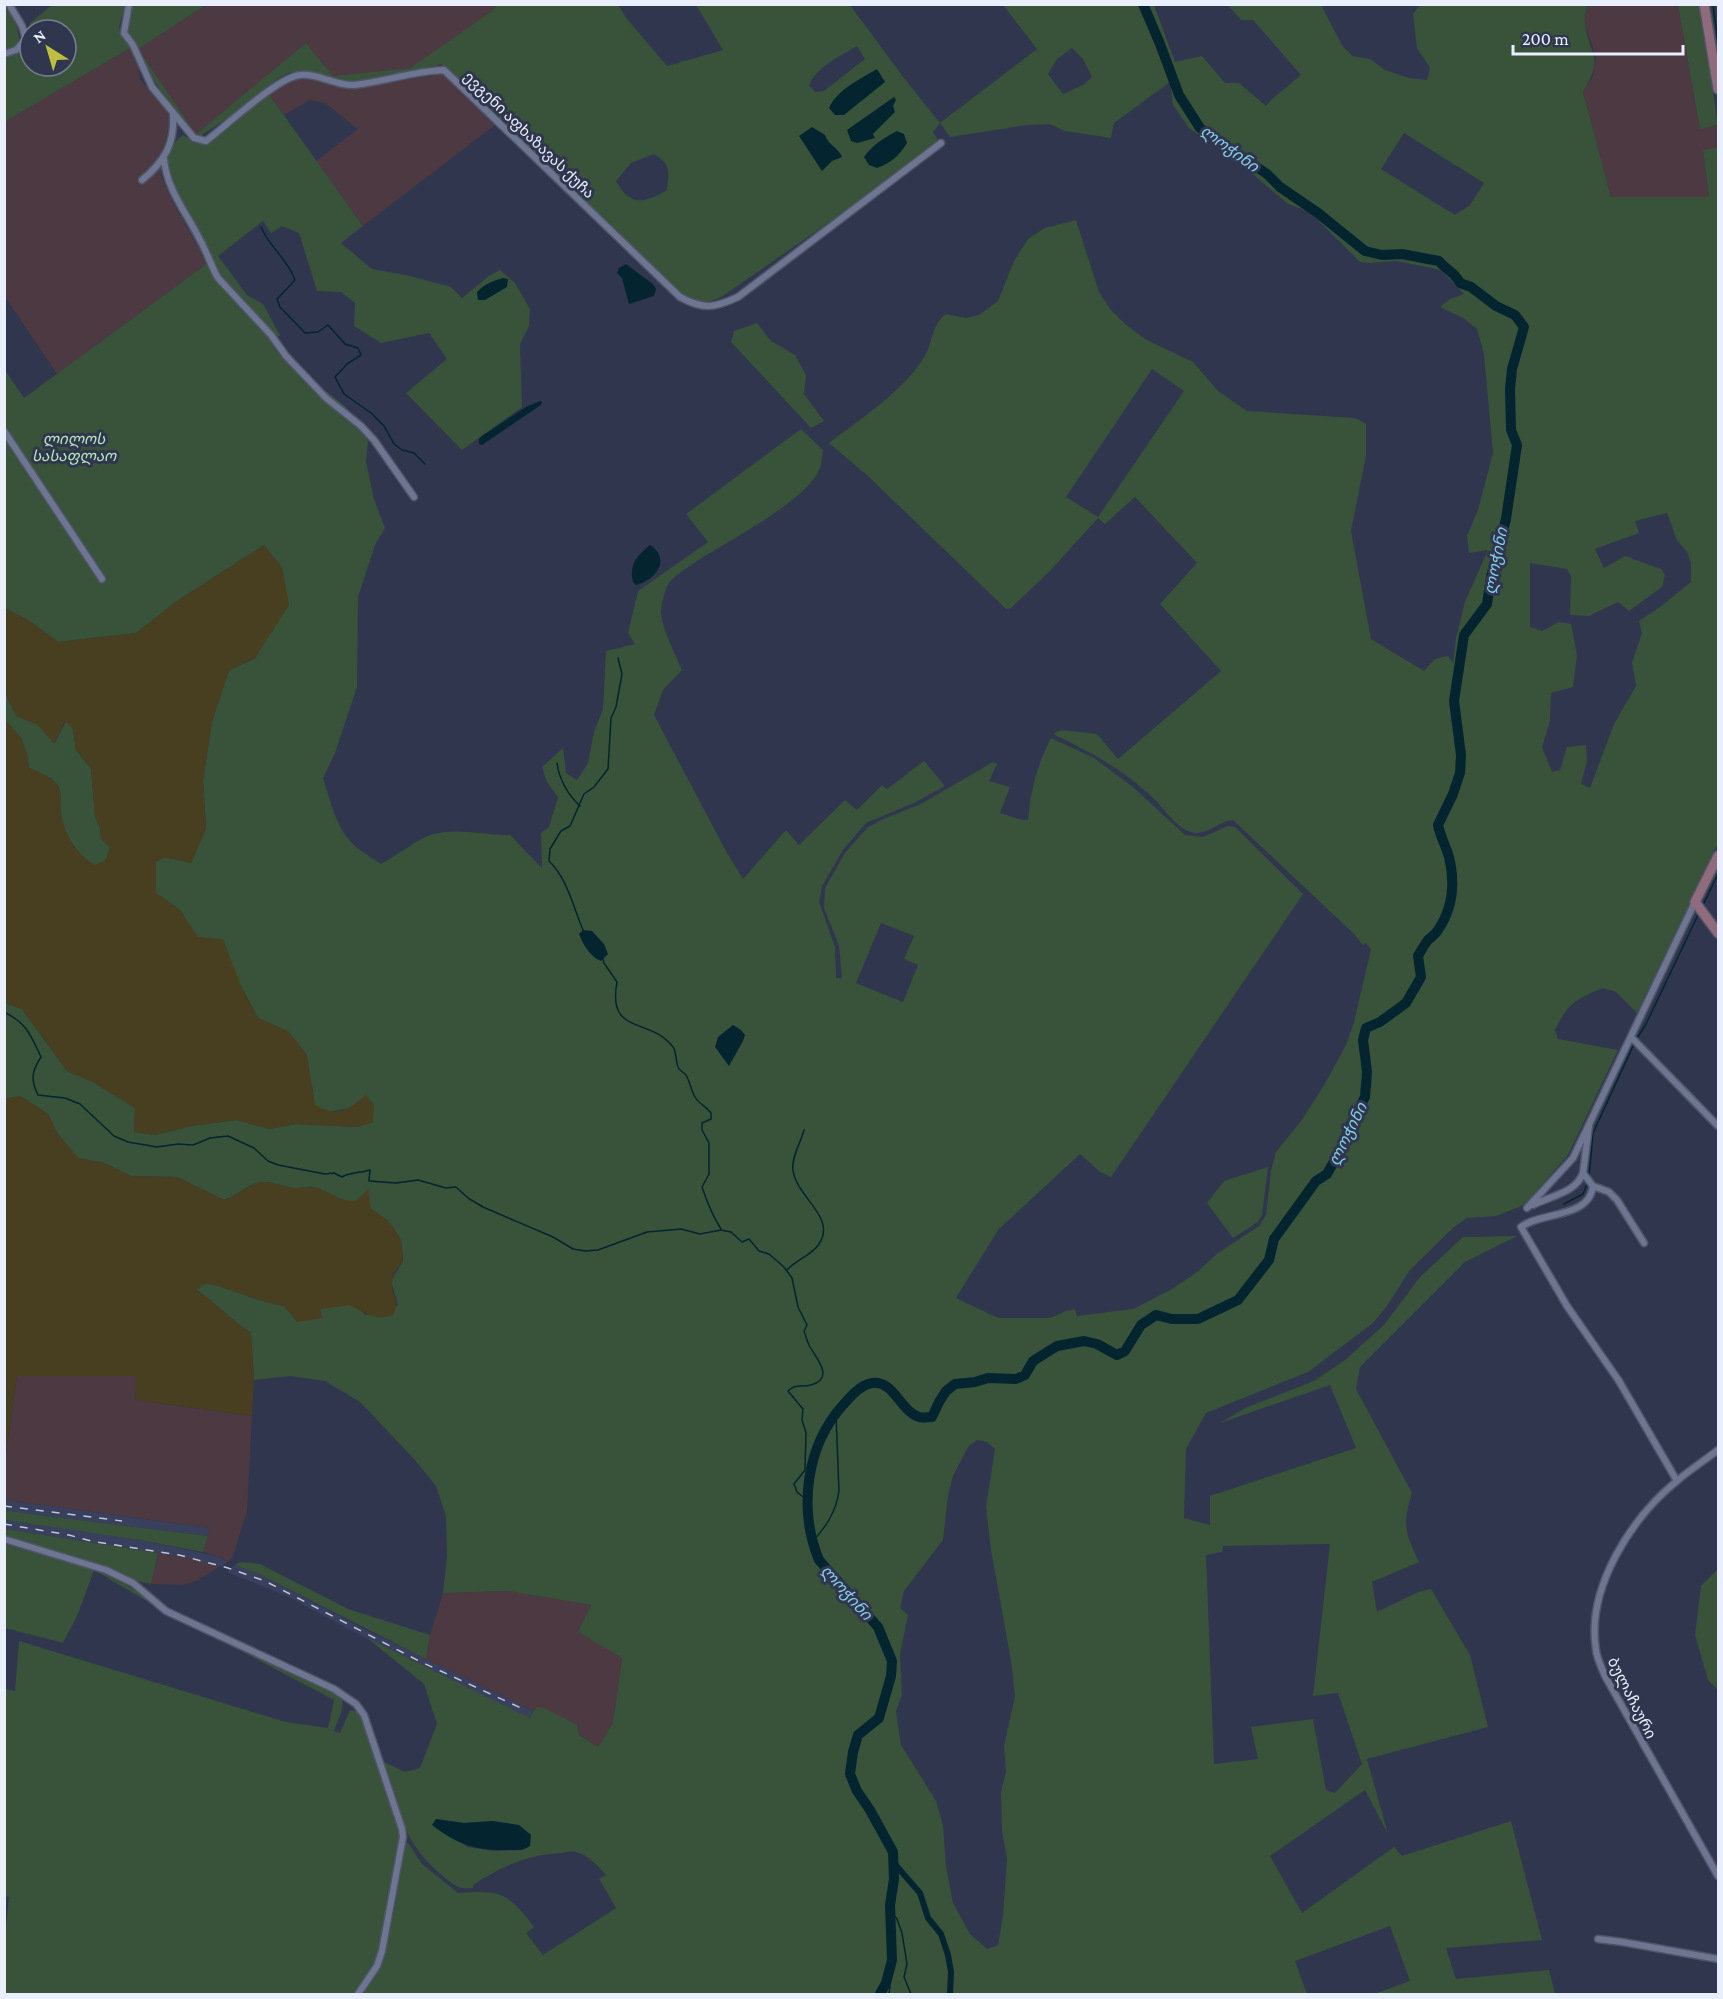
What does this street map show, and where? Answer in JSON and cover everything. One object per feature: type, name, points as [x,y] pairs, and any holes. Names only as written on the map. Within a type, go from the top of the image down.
[{"type":"street","points":[[4,54],[16,50],[26,39],[22,26],[9,4]]},
{"type":"street","name":"ევგენი აფხაზავას ქუჩა","points":[[129,4],[124,33],[133,45],[152,87],[194,138],[206,141],[278,85],[298,75],[312,75],[351,85],[424,70],[444,70],[680,297],[707,307],[720,305],[738,297],[941,143]]},
{"type":"street","points":[[1704,4],[1719,89]]},
{"type":"street","points":[[174,115],[174,129],[164,159],[165,176],[172,193],[208,253],[218,278],[271,335],[285,356],[326,398],[361,426],[374,440],[414,496]]},
{"type":"street","points":[[142,180],[164,159]]},
{"type":"street","points":[[4,431],[102,579]]},
{"type":"street","points":[[1589,1126],[1581,1180],[1574,1187],[1527,1208],[1573,1158],[1695,902],[1717,861]]},
{"type":"street","points":[[1695,902],[1719,933]]},
{"type":"street","points":[[1631,1037],[1719,1126]]},
{"type":"street","points":[[1583,1173],[1593,1186],[1609,1192],[1617,1200],[1644,1243]]},
{"type":"street","points":[[1593,1186],[1590,1196],[1578,1208],[1533,1220],[1521,1227],[1567,1306],[1619,1381],[1677,1481]]},
{"type":"street","name":"ბულაჩაური","points":[[1719,1450],[1677,1481],[1637,1524],[1622,1545],[1609,1570],[1597,1607],[1594,1625],[1596,1652],[1605,1676],[1719,1876]]},
{"type":"street","points":[[4,1539],[106,1570],[133,1583],[166,1611],[334,1689],[356,1704],[368,1723],[403,1837],[382,1952],[377,1966],[358,1995]]},
{"type":"street","points":[[1598,1940],[1622,1941],[1719,1959]]},
{"type":"shaded area","points":[[497,4],[492,11],[411,68],[333,76],[306,43],[196,135],[138,49],[206,5]]},
{"type":"shaded area","points":[[1588,5],[1678,5],[1700,128],[1718,125],[1718,147],[1703,150],[1709,197],[1611,197],[1583,92],[1593,76],[1596,57],[1584,22]]},
{"type":"shaded area","points":[[130,48],[139,66],[140,80],[167,111],[170,123],[162,153],[161,176],[177,210],[208,263],[57,374],[5,297],[4,118],[7,120]]},
{"type":"shaded area","points":[[877,69],[885,82],[844,115],[835,115],[829,108],[838,95]]},
{"type":"shaded area","points":[[442,74],[495,125],[363,226],[316,161],[358,129],[325,103],[310,100],[284,115],[268,93],[296,76],[350,89]]},
{"type":"shaded area","points":[[894,97],[895,112],[873,134],[875,138],[857,143],[851,141],[847,130]]},
{"type":"shaded area","points":[[812,127],[825,135],[842,157],[832,161],[822,171],[799,136]]},
{"type":"shaded area","points":[[897,131],[904,134],[907,143],[901,152],[882,166],[877,168],[869,165],[864,157],[867,152]]},
{"type":"shaded area","points":[[626,264],[654,285],[656,289],[654,296],[629,304],[622,278],[617,273],[619,268]]},
{"type":"shaded area","points":[[503,278],[508,279],[507,287],[485,300],[478,300],[477,292],[480,289]]},
{"type":"shaded area","points":[[540,401],[541,405],[482,445],[479,444],[482,436],[526,407]]},
{"type":"shaded area","points":[[650,545],[660,557],[658,569],[649,579],[636,585],[632,576],[633,566],[637,557]]},
{"type":"shaded area","points":[[583,930],[592,931],[604,944],[608,954],[601,961],[593,956],[585,946],[579,934]]},
{"type":"shaded area","points":[[733,1025],[745,1035],[729,1066],[715,1047],[718,1037]]},
{"type":"shaded area","points":[[17,1376],[137,1376],[136,1400],[252,1416],[247,1511],[233,1556],[228,1562],[203,1552],[210,1528],[5,1500],[5,1459]]},
{"type":"shaded area","points":[[5,1500],[210,1528],[208,1536],[22,1513],[5,1510]]},
{"type":"shaded area","points":[[5,1520],[139,1540],[217,1556],[228,1562],[219,1567],[158,1553],[5,1529]]},
{"type":"shaded area","points":[[158,1553],[219,1567],[198,1580],[183,1585],[151,1584]]},
{"type":"shaded area","points":[[235,1565],[257,1573],[370,1632],[534,1711],[530,1719],[350,1630],[287,1596],[227,1572]]},
{"type":"shaded area","points":[[508,1591],[591,1605],[578,1632],[622,1658],[613,1723],[598,1747],[539,1708],[536,1707],[534,1711],[426,1659],[430,1635],[443,1593]]},
{"type":"shaded area","points":[[436,1819],[464,1823],[493,1821],[519,1825],[531,1835],[530,1846],[519,1850],[476,1848],[458,1842],[432,1825]]},
{"type":"green space","points":[[5,4],[16,21],[18,44],[5,51]]},
{"type":"green space","points":[[52,5],[125,5],[119,27],[130,48],[6,121],[4,118],[4,58],[18,49],[18,78],[78,78],[78,18],[36,18]]},
{"type":"green space","points":[[132,5],[206,5],[138,49],[196,134],[306,43],[333,76],[410,68],[492,11],[497,5],[618,5],[667,66],[723,50],[696,5],[850,5],[940,123],[933,132],[938,140],[854,205],[723,296],[705,304],[682,294],[441,64],[396,76],[361,82],[343,81],[315,72],[293,72],[277,79],[242,108],[202,135],[196,135],[177,114],[152,78],[125,29]],"holes":[[[857,46],[865,59],[824,91],[815,92],[809,85],[818,72]],[[654,154],[663,161],[668,169],[667,190],[652,198],[632,199],[616,181],[631,163]]]},
{"type":"green space","name":"ლილოს სასაფლაო","points":[[1003,5],[1154,5],[1175,62],[1202,56],[1225,83],[1239,83],[1266,106],[1301,75],[1253,20],[1241,20],[1228,5],[1321,5],[1343,47],[1353,56],[1370,59],[1385,70],[1409,78],[1427,80],[1430,68],[1417,48],[1413,14],[1420,5],[1588,5],[1585,24],[1595,63],[1590,80],[1583,92],[1611,197],[1709,197],[1703,150],[1718,147],[1718,844],[1637,1013],[1616,992],[1603,988],[1574,1003],[1564,1014],[1555,1030],[1558,1039],[1618,1050],[1568,1155],[1524,1205],[1496,1216],[1467,1218],[1453,1228],[1410,1270],[1373,1323],[1308,1372],[1206,1413],[1186,1449],[1184,1518],[1210,1525],[1210,1496],[1356,1448],[1330,1385],[1220,1423],[1245,1408],[1314,1381],[1345,1360],[1384,1325],[1420,1277],[1463,1237],[1517,1236],[1465,1262],[1360,1367],[1356,1389],[1412,1493],[1406,1528],[1419,1562],[1372,1582],[1377,1612],[1418,1592],[1431,1589],[1470,1655],[1488,1727],[1367,1759],[1388,1834],[1365,1790],[1270,1856],[1302,1913],[1394,1847],[1402,1856],[1511,1821],[1542,1940],[1446,1948],[1456,1979],[1549,1970],[1555,1994],[1374,1994],[1410,1981],[1390,1926],[1295,1961],[1307,1994],[362,1994],[373,1977],[387,1940],[396,1901],[405,1841],[422,1864],[458,1893],[494,1893],[510,1900],[534,1927],[526,1933],[543,1955],[616,1908],[599,1879],[606,1875],[589,1858],[576,1852],[526,1859],[494,1873],[473,1885],[473,1888],[460,1888],[454,1885],[430,1865],[419,1852],[404,1825],[384,1762],[405,1772],[420,1768],[437,1724],[424,1684],[367,1638],[530,1718],[536,1707],[544,1708],[577,1725],[579,1735],[598,1747],[613,1723],[622,1658],[578,1632],[591,1605],[508,1591],[443,1593],[447,1555],[446,1516],[436,1486],[414,1459],[360,1402],[325,1381],[290,1376],[254,1380],[251,1333],[195,1289],[207,1283],[264,1302],[284,1306],[297,1321],[335,1305],[351,1306],[366,1315],[398,1305],[391,1281],[403,1261],[401,1240],[387,1220],[371,1209],[362,1195],[356,1201],[350,1201],[315,1187],[294,1188],[262,1182],[253,1184],[224,1200],[177,1177],[131,1176],[104,1163],[78,1158],[57,1133],[48,1114],[20,1096],[5,1099],[5,1003],[22,1009],[67,1071],[93,1082],[135,1108],[134,1132],[156,1135],[191,1126],[237,1120],[269,1129],[296,1124],[359,1127],[366,1096],[351,1108],[328,1112],[314,1105],[313,1090],[289,1032],[258,1018],[241,986],[198,938],[180,910],[156,893],[156,862],[164,857],[191,863],[206,828],[203,780],[212,721],[229,670],[256,658],[264,545],[177,601],[136,633],[58,642],[28,620],[5,608],[4,369],[24,398],[212,260],[211,252],[171,183],[168,157],[173,145],[183,135],[199,143],[205,143],[237,121],[268,93],[363,226],[341,243],[372,269],[451,287],[462,298],[500,270],[515,283],[530,309],[529,326],[520,344],[522,407],[462,450],[406,393],[447,359],[429,333],[381,343],[354,326],[355,303],[341,292],[317,291],[299,233],[282,226],[271,233],[263,221],[218,256],[247,295],[263,304],[280,335],[276,339],[321,387],[347,408],[368,441],[366,462],[374,499],[385,528],[375,545],[358,597],[357,687],[335,753],[323,778],[334,813],[342,830],[353,844],[381,864],[430,835],[460,831],[510,835],[542,868],[541,833],[549,827],[558,797],[547,782],[542,767],[563,748],[566,773],[577,780],[588,763],[594,732],[603,709],[606,651],[635,644],[628,633],[638,591],[708,542],[686,514],[801,429],[823,450],[820,468],[812,481],[783,507],[694,563],[674,577],[667,586],[663,598],[662,620],[682,670],[663,690],[654,715],[743,879],[786,830],[799,845],[845,800],[857,810],[882,785],[887,789],[924,761],[945,786],[914,803],[866,823],[843,850],[822,886],[819,902],[835,947],[836,978],[842,978],[839,946],[824,908],[825,888],[845,853],[868,827],[921,804],[993,762],[997,764],[989,781],[1010,787],[1000,813],[1028,820],[1035,777],[1051,738],[1094,758],[1133,787],[1185,835],[1203,837],[1228,826],[1235,827],[1303,894],[1111,1177],[1100,1172],[1080,1154],[998,1230],[956,1298],[998,1318],[1050,1318],[1075,1309],[1077,1316],[1133,1309],[1172,1289],[1197,1272],[1218,1253],[1259,1226],[1266,1215],[1271,1171],[1276,1152],[1301,1121],[1346,1045],[1354,1022],[1371,949],[1366,943],[1363,945],[1233,820],[1200,833],[1189,831],[1177,824],[1153,798],[1118,770],[1093,754],[1053,734],[1061,730],[1097,734],[1118,759],[1221,671],[1160,604],[1197,563],[1135,497],[1105,524],[1098,518],[1049,572],[1011,608],[1006,609],[869,477],[829,443],[880,404],[914,371],[923,359],[941,318],[946,314],[966,318],[979,315],[998,301],[1014,261],[1028,239],[1045,228],[1076,220],[1099,292],[1110,309],[1145,339],[1193,362],[1218,391],[1247,411],[1355,418],[1366,424],[1366,456],[1351,531],[1371,639],[1424,671],[1435,659],[1448,656],[1453,663],[1456,638],[1465,602],[1488,550],[1469,553],[1467,536],[1478,510],[1493,453],[1484,354],[1477,329],[1463,318],[1440,307],[1450,299],[1464,294],[1441,270],[1397,261],[1360,262],[1310,212],[1288,204],[1248,170],[1189,128],[1173,105],[1170,82],[1114,123],[1111,138],[1065,131],[1049,124],[1027,125],[950,137],[940,123],[1037,49]],"holes":[[[1072,48],[1083,59],[1092,77],[1083,85],[1063,94],[1048,74],[1057,59]],[[1404,133],[1484,183],[1470,205],[1455,215],[1381,169]],[[1152,369],[1184,391],[1098,517],[1066,497]],[[1667,513],[1677,540],[1687,552],[1691,563],[1691,582],[1639,621],[1642,633],[1632,663],[1636,686],[1614,724],[1590,788],[1581,784],[1587,761],[1586,745],[1567,747],[1560,770],[1552,772],[1542,747],[1550,721],[1551,693],[1573,687],[1577,655],[1571,624],[1559,622],[1542,631],[1530,627],[1530,563],[1567,569],[1571,577],[1570,615],[1589,616],[1618,602],[1629,611],[1662,587],[1665,575],[1661,569],[1625,556],[1604,568],[1595,549],[1639,533],[1635,521]],[[881,923],[914,936],[904,959],[918,965],[903,1002],[856,983]],[[977,1440],[987,1442],[995,1449],[986,1507],[1015,1696],[1004,1746],[1006,1772],[1001,1792],[1002,1831],[1007,1858],[1003,1916],[998,1945],[987,1949],[970,1934],[953,1903],[946,1867],[943,1825],[936,1801],[901,1745],[896,1711],[902,1695],[900,1654],[908,1615],[900,1608],[904,1591],[943,1540],[948,1495],[953,1476],[968,1447]],[[1330,1544],[1313,1696],[1338,1693],[1362,1764],[1335,1793],[1326,1790],[1313,1719],[1251,1727],[1258,1759],[1214,1764],[1206,1555],[1222,1552],[1223,1546]],[[436,1819],[464,1823],[493,1821],[524,1850],[494,1851],[467,1847]]]},
{"type":"green space","points":[[1678,5],[1700,5],[1718,125],[1700,129]]},
{"type":"green space","points":[[757,323],[771,341],[795,355],[806,375],[804,394],[824,421],[811,428],[731,342],[734,331]]},
{"type":"green space","points":[[4,691],[16,716],[37,724],[55,743],[66,721],[73,729],[76,750],[91,769],[95,816],[100,828],[101,839],[110,847],[106,860],[95,866],[82,856],[72,843],[64,828],[60,812],[58,786],[48,777],[29,768],[21,738],[5,720]]},
{"type":"green space","points":[[1268,1167],[1262,1215],[1258,1222],[1233,1238],[1207,1203],[1224,1181]]},
{"type":"green space","points":[[4,1510],[208,1536],[203,1552],[5,1520]]},
{"type":"green space","points":[[5,1529],[158,1553],[151,1584],[137,1581],[110,1567],[5,1535]]},
{"type":"green space","points":[[4,1544],[94,1570],[78,1614],[63,1643],[5,1628]]},
{"type":"green space","points":[[240,1562],[260,1564],[348,1609],[430,1635],[426,1659],[257,1573],[235,1565]]},
{"type":"green space","points":[[1718,1569],[1718,1690],[1708,1680],[1695,1635],[1701,1586]]},
{"type":"green space","points":[[96,1571],[123,1583],[157,1607]]},
{"type":"green space","points":[[198,1628],[339,1693],[343,1702],[334,1731],[340,1733],[350,1710],[359,1712],[366,1726],[400,1833],[401,1843],[381,1950],[375,1965],[355,1994],[5,1994],[4,1948],[9,1897],[5,1896],[5,1689],[15,1691],[19,1641],[286,1722],[328,1728],[334,1700]]},
{"type":"sand","points":[[264,545],[282,567],[289,605],[255,658],[229,670],[212,722],[203,780],[206,828],[191,863],[164,857],[156,862],[156,893],[180,910],[198,937],[223,939],[241,986],[258,1018],[289,1032],[307,1055],[315,1105],[330,1111],[342,1110],[354,1105],[366,1095],[374,1105],[373,1122],[359,1127],[297,1124],[269,1129],[237,1120],[191,1126],[156,1135],[134,1132],[135,1108],[93,1082],[67,1071],[22,1009],[5,1003],[5,720],[21,738],[29,768],[48,777],[60,789],[62,820],[72,843],[88,861],[95,865],[106,860],[110,847],[101,839],[100,828],[95,816],[91,769],[76,750],[73,729],[65,721],[54,744],[37,724],[16,716],[4,691],[5,608],[28,620],[58,642],[136,633],[177,601]]},
{"type":"sand","points":[[20,1096],[48,1114],[57,1133],[78,1158],[104,1163],[131,1176],[177,1177],[224,1200],[262,1182],[294,1188],[315,1187],[350,1201],[356,1201],[368,1189],[371,1209],[387,1220],[401,1240],[403,1261],[392,1279],[396,1301],[393,1315],[376,1317],[350,1305],[320,1309],[322,1318],[297,1322],[284,1306],[264,1302],[207,1283],[195,1290],[251,1333],[254,1380],[252,1416],[135,1400],[136,1376],[17,1376],[5,1459],[4,1099]]},
{"type":"waterway","name":"ლოჭინი","points":[[880,1994],[886,1983],[892,1960],[890,1905],[894,1879],[893,1852],[857,1791],[850,1774],[858,1735],[879,1718],[891,1676],[892,1661],[878,1627],[819,1560],[812,1540],[809,1520],[809,1479],[821,1439],[830,1421],[843,1405],[868,1384],[880,1383],[886,1386],[912,1414],[932,1417],[946,1391],[955,1384],[988,1378],[1016,1379],[1025,1375],[1033,1361],[1057,1346],[1084,1341],[1097,1344],[1117,1355],[1125,1351],[1141,1325],[1156,1315],[1172,1319],[1198,1319],[1238,1300],[1269,1260],[1274,1239],[1316,1181],[1327,1174],[1365,1097],[1367,1072],[1363,1040],[1366,1028],[1380,1022],[1406,1003],[1421,977],[1418,956],[1443,922],[1450,904],[1451,866],[1438,825],[1460,773],[1461,755],[1454,701],[1464,635],[1487,604],[1491,577],[1506,519],[1517,445],[1511,430],[1510,389],[1512,369],[1524,327],[1515,315],[1496,306],[1471,287],[1460,283],[1456,276],[1439,261],[1402,254],[1382,255],[1365,251],[1318,213],[1280,187],[1267,174],[1200,128],[1179,95],[1143,4]]},
{"type":"waterway","points":[[1713,4],[1718,43]]},
{"type":"waterway","points":[[261,227],[295,280],[277,299],[280,307],[305,333],[318,332],[328,325],[345,344],[358,348],[361,355],[347,364],[335,377],[344,394],[371,413],[384,426],[394,444],[402,450],[414,453],[425,464]]},
{"type":"waterway","points":[[583,930],[565,884],[549,861],[550,849],[561,831],[570,826],[584,794],[594,787],[608,769],[611,718],[616,707],[622,674],[618,658]]},
{"type":"waterway","points":[[557,763],[565,786],[580,806]]},
{"type":"waterway","points":[[1703,905],[1718,874]]},
{"type":"waterway","points":[[1636,1040],[1646,1024],[1698,915]]},
{"type":"waterway","points":[[603,959],[617,982],[618,1011],[624,1018],[653,1031],[673,1047],[679,1069],[686,1075],[695,1097],[711,1113],[711,1119],[702,1123],[702,1130],[709,1143],[709,1174],[702,1187],[721,1229]]},
{"type":"waterway","points":[[4,1012],[23,1026],[31,1036],[41,1057],[33,1075],[38,1095],[65,1098],[80,1104],[114,1136],[128,1142],[157,1147],[178,1144],[193,1145],[210,1138],[228,1136],[254,1148],[268,1161],[278,1165],[325,1174],[334,1173],[342,1177],[370,1170],[369,1181],[396,1183],[418,1180],[446,1188],[456,1187],[483,1207],[553,1237],[573,1249],[585,1251],[598,1250],[647,1232],[681,1229],[700,1234],[721,1230],[731,1232],[742,1242],[749,1239],[759,1251],[769,1254],[784,1267],[792,1278],[798,1307],[807,1325],[804,1331],[808,1343],[822,1367],[822,1377],[818,1382],[794,1387],[788,1391],[803,1409],[802,1420],[806,1433],[805,1470],[794,1484],[797,1492],[808,1501]]},
{"type":"waterway","points":[[1589,1177],[1593,1133],[1634,1044]]},
{"type":"waterway","points":[[787,1270],[816,1248],[823,1234],[823,1225],[819,1216],[801,1189],[793,1170],[795,1155],[804,1130]]},
{"type":"waterway","points":[[1564,1204],[1583,1194],[1587,1184]]},
{"type":"waterway","points":[[812,1542],[830,1519],[839,1491],[836,1415]]},
{"type":"waterway","points":[[893,1862],[920,1893],[928,1918],[941,1934],[951,1972],[950,1994]]},
{"type":"waterway","points":[[891,1911],[902,1933],[907,1964],[904,1977],[911,1994]]},
{"type":"waterway","points":[[887,1978],[890,1986],[889,1994]]},
{"type":"railway","points":[[4,1506],[122,1521]]},
{"type":"railway","points":[[4,1524],[179,1555],[265,1581],[419,1661],[523,1709]]}]
